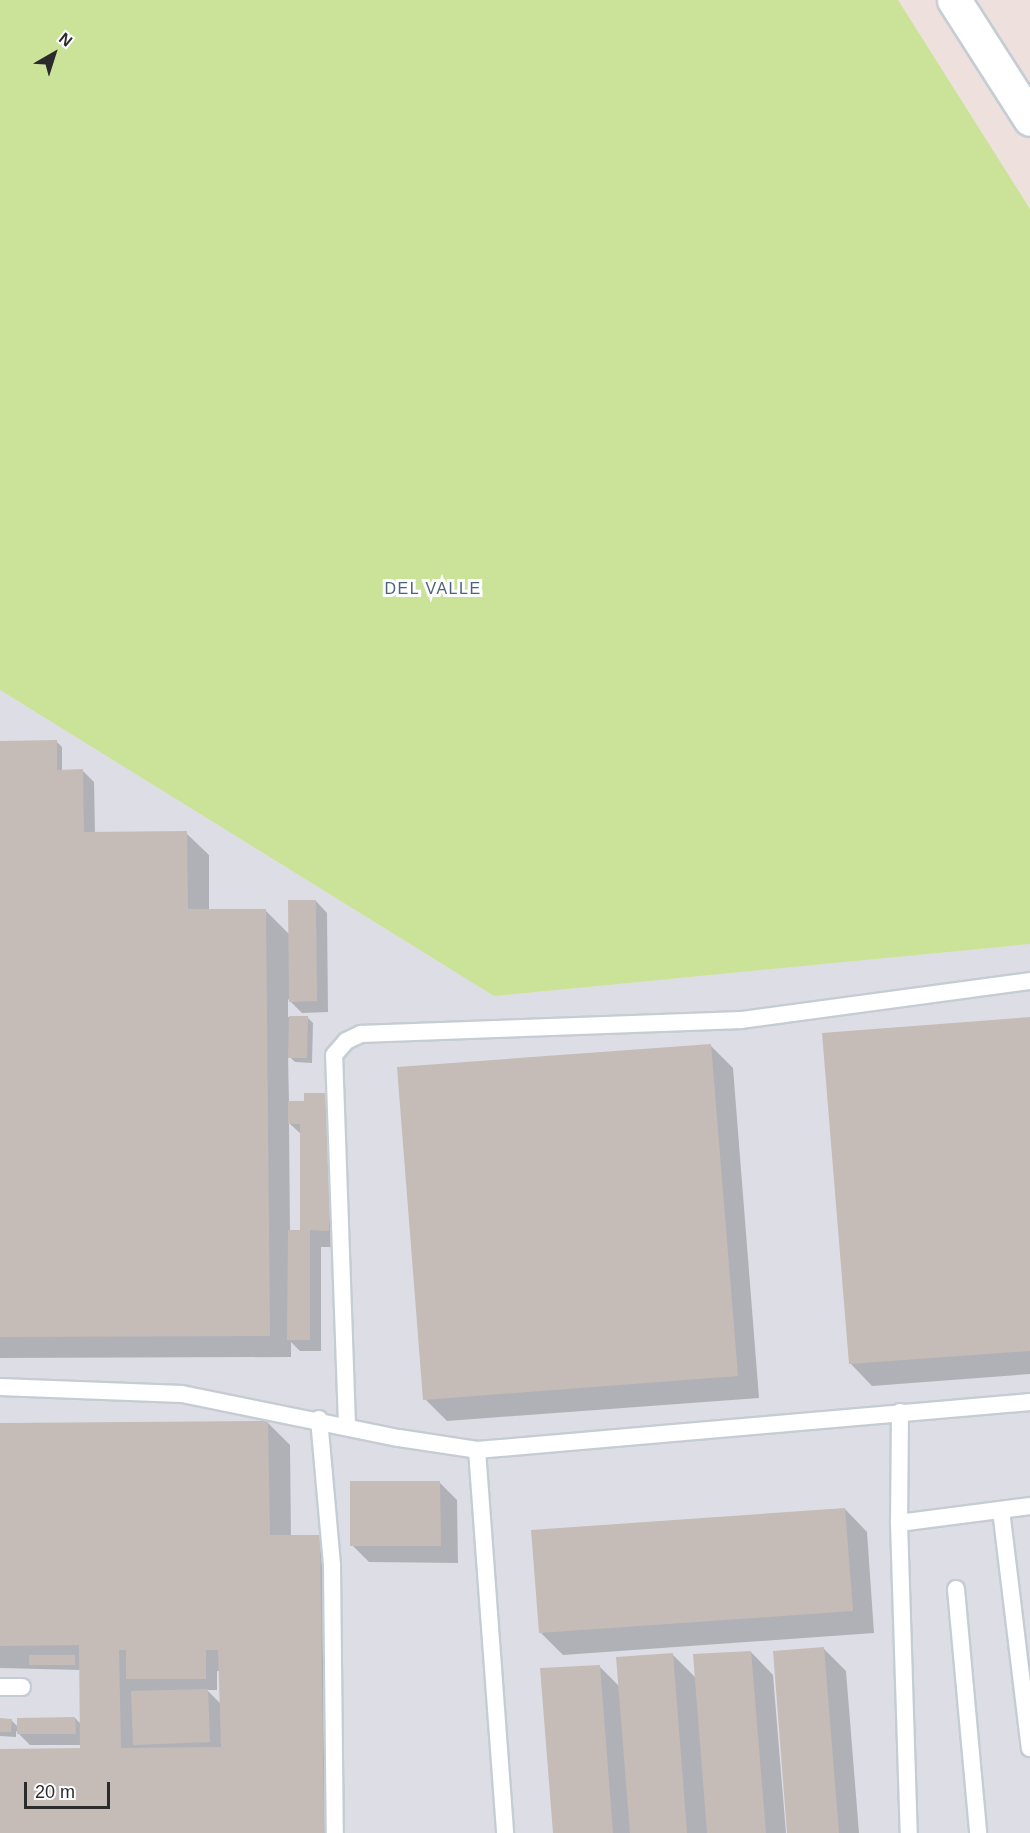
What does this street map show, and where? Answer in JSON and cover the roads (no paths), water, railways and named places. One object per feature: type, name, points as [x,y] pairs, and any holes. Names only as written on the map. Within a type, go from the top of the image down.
[{"type":"street","points":[[954,0],[1030,119]]},
{"type":"lane","points":[[347,1425],[334,1055],[346,1041],[361,1034],[741,1020],[1030,981]]},
{"type":"lane","points":[[0,1387],[182,1394],[319,1419],[399,1438],[477,1450],[1030,1402]]},
{"type":"lane","points":[[900,1412],[899,1523],[909,1833]]},
{"type":"lane","points":[[319,1419],[332,1566],[335,1833]]},
{"type":"lane","points":[[477,1450],[505,1833]]},
{"type":"lane","points":[[899,1523],[1030,1506]]},
{"type":"lane","points":[[1001,1510],[1030,1748]]},
{"type":"lane","points":[[956,1589],[978,1833]]},
{"type":"lane","points":[[0,1687],[22,1687]]},
{"type":"district","name":"DEL VALLE","points":[[433,589]]}]
